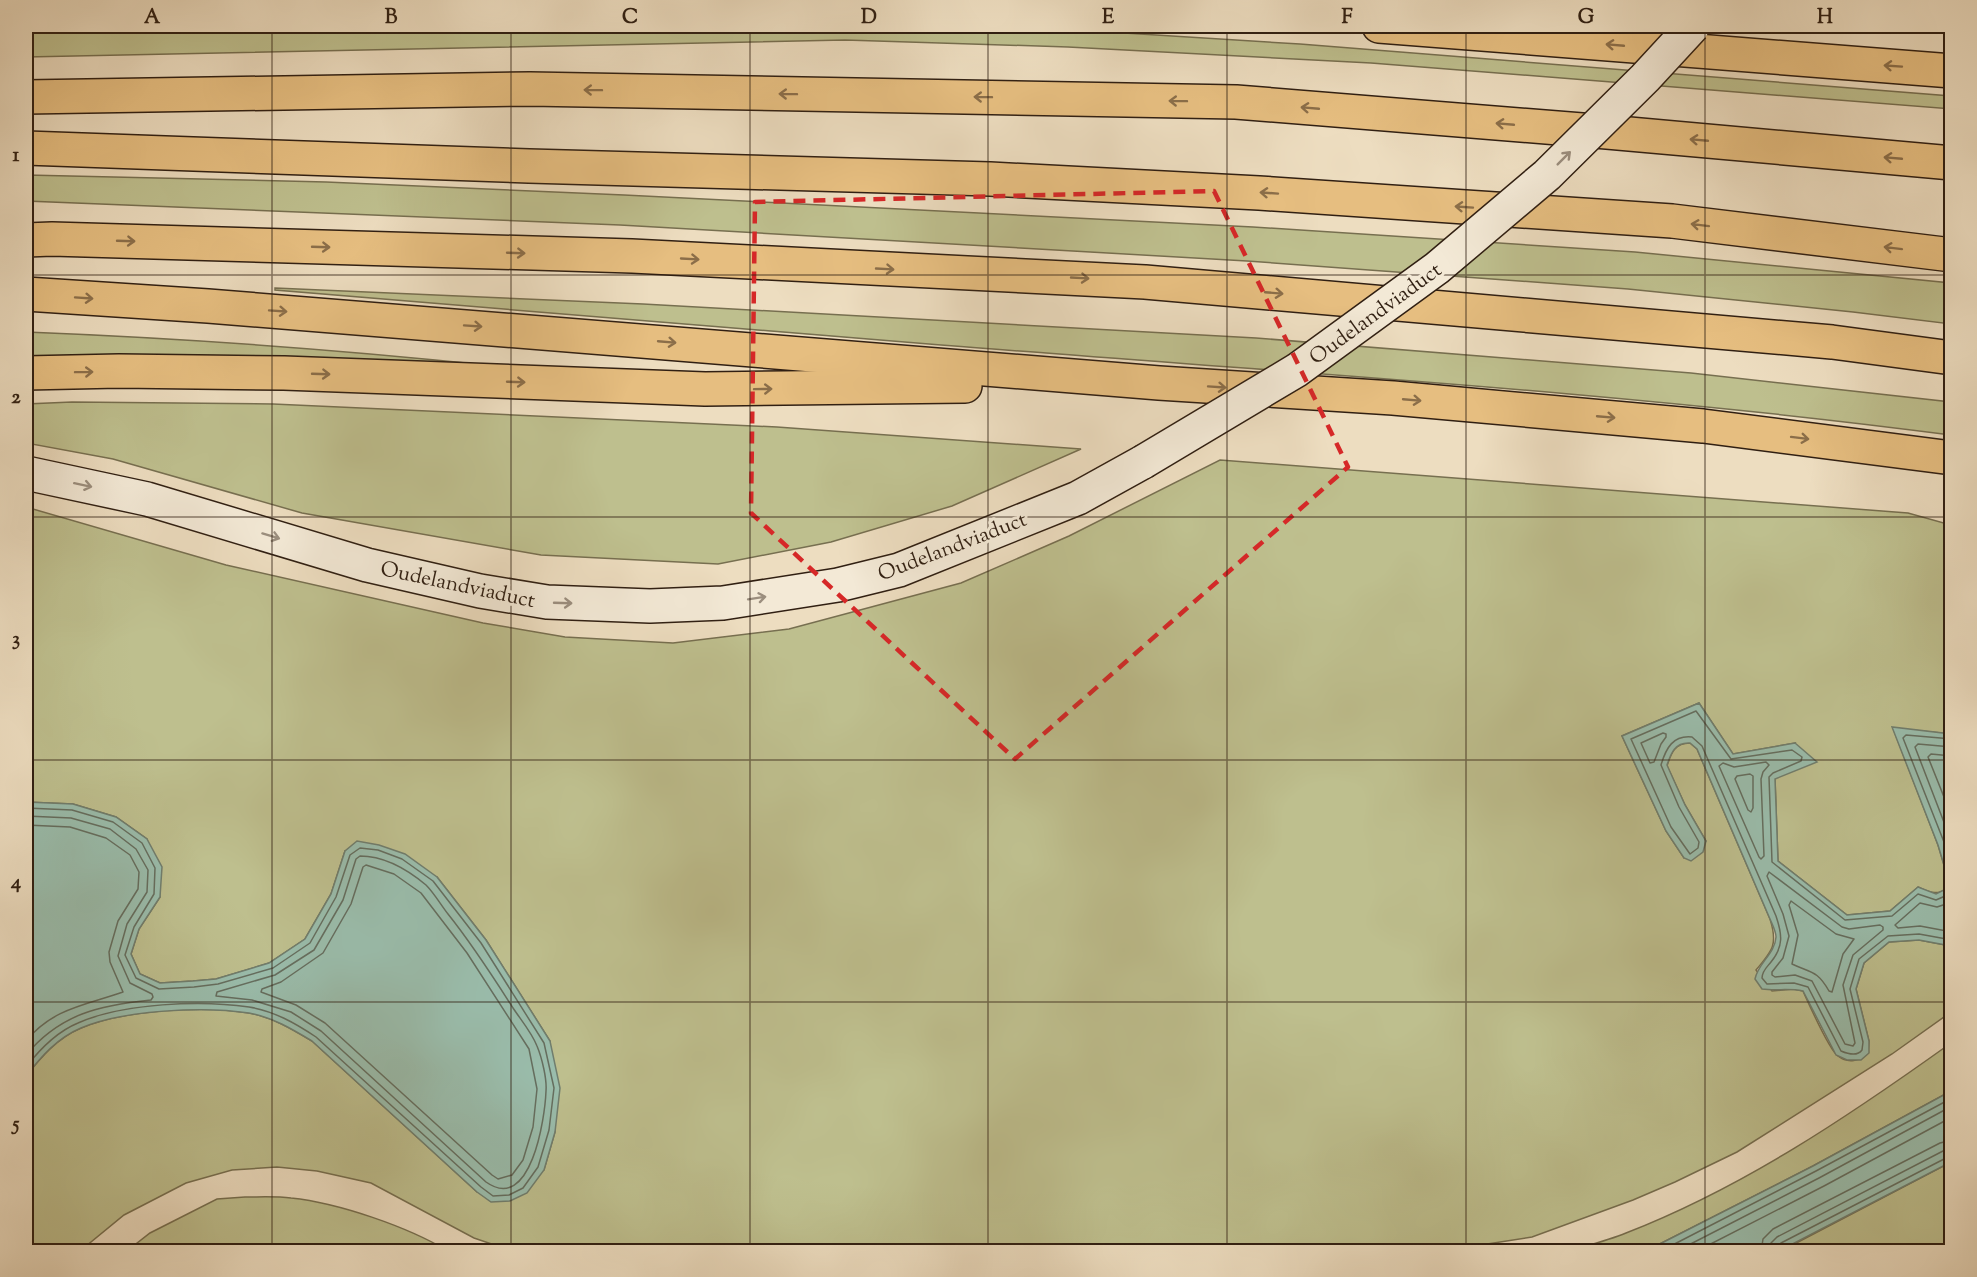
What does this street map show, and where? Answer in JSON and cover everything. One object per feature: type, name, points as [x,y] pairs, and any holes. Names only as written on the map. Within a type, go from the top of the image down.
[{"type":"highway","points":[[1379,26],[1952,71]]},
{"type":"highway","points":[[26,97],[530,89],[1236,102],[1952,163]]},
{"type":"highway","points":[[26,148],[529,166],[990,179],[1259,193],[1672,221],[1952,255]]},
{"type":"highway","points":[[26,240],[64,239],[620,256],[1146,282],[1832,342],[1952,358]]},
{"type":"highway","points":[[26,294],[542,332],[1159,383],[1393,398],[1703,426],[1952,458]]},
{"type":"highway","points":[[26,373],[119,371],[284,373],[705,389],[1159,383]]},
{"type":"main road","name":"Oudelandviaduct","points":[[26,472],[147,499],[367,565],[480,591],[547,602],[650,606],[723,603],[838,585],[899,570],[1078,498],[1297,370],[1437,268],[1547,175],[1645,78],[1693,26]]},
{"type":"highlighted area","points":[[1214,191],[1348,467],[1015,759],[751,513],[755,202]]},
{"type":"shaded area","points":[[26,26],[1010,26],[1300,44],[1951,96],[1952,109],[1371,63],[1068,47],[845,40],[26,57]]},
{"type":"shaded area","points":[[26,175],[326,182],[624,195],[1253,227],[1635,252],[1951,283],[1951,324],[1628,289],[1247,261],[620,225],[26,201]]},
{"type":"shaded area","points":[[275,288],[643,304],[1256,338],[1691,373],[1951,402],[1951,435],[1573,394],[774,332],[275,290]]},
{"type":"shaded area","points":[[26,332],[256,345],[486,365],[26,358]]},
{"type":"shaded area","points":[[72,402],[273,404],[777,427],[1081,449],[952,506],[831,542],[718,564],[541,555],[302,513],[113,459],[26,443],[26,404]]},
{"type":"shaded area","points":[[1220,460],[1908,513],[1951,525],[1951,734],[1893,728],[1938,845],[1947,875],[1948,888],[1936,893],[1918,887],[1890,911],[1847,915],[1778,861],[1775,778],[1795,743],[1733,754],[1699,703],[1622,736],[1666,831],[1684,858],[1706,841],[1685,805],[1667,766],[1677,747],[1690,743],[1697,749],[1770,919],[1774,941],[1770,952],[1756,970],[1772,991],[1793,989],[1803,991],[1825,1036],[1838,1056],[1846,1060],[1854,1060],[1868,1053],[1869,1041],[1856,989],[1864,963],[1889,942],[1919,940],[1951,946],[1951,1012],[1892,1054],[1737,1152],[1675,1182],[1532,1237],[1442,1251],[512,1251],[474,1238],[371,1183],[317,1171],[277,1167],[232,1170],[186,1183],[124,1215],[80,1251],[26,1251],[26,1076],[64,1037],[81,1028],[119,1017],[141,1013],[209,1009],[249,1013],[282,1024],[312,1041],[477,1192],[544,1170],[555,1132],[550,1041],[486,940],[437,877],[345,851],[331,894],[305,939],[269,963],[216,979],[193,981],[160,983],[140,974],[131,954],[139,929],[160,897],[147,839],[116,817],[73,804],[26,802],[26,507],[226,565],[483,623],[565,637],[673,643],[789,629],[961,583],[1069,536]]},
{"type":"shaded area","points":[[1951,1043],[1951,1091],[1813,1166],[1646,1251],[1565,1252],[1619,1236],[1670,1215],[1754,1172],[1874,1097]]},
{"type":"shaded area","points":[[1951,1162],[1951,1251],[1779,1252]]},
{"type":"shaded area","points":[[285,1197],[330,1205],[393,1225],[448,1251],[127,1251],[150,1233],[217,1199]]},
{"type":"water","points":[[1699,703],[1733,754],[1795,743],[1817,762],[1775,779],[1778,861],[1847,915],[1890,911],[1918,887],[1936,894],[1948,888],[1947,875],[1938,845],[1892,727],[1951,734],[1951,946],[1919,940],[1889,942],[1864,963],[1856,989],[1869,1041],[1869,1053],[1861,1060],[1847,1060],[1836,1055],[1803,991],[1762,989],[1755,979],[1759,968],[1773,948],[1775,932],[1697,749],[1690,743],[1677,746],[1667,765],[1685,805],[1706,841],[1703,852],[1691,861],[1684,858],[1666,831],[1622,736]]},
{"type":"water","points":[[26,802],[73,804],[116,817],[147,839],[162,867],[160,897],[139,929],[131,954],[140,974],[160,983],[216,979],[269,963],[305,939],[331,894],[345,851],[357,841],[379,845],[405,854],[437,877],[486,940],[550,1041],[560,1088],[555,1132],[544,1170],[527,1193],[510,1201],[491,1202],[477,1192],[312,1041],[282,1024],[249,1013],[210,1010],[164,1011],[141,1013],[98,1022],[64,1037],[26,1076]]},
{"type":"water","points":[[1951,1091],[1951,1162],[1779,1251],[1646,1251],[1813,1166]]}]
